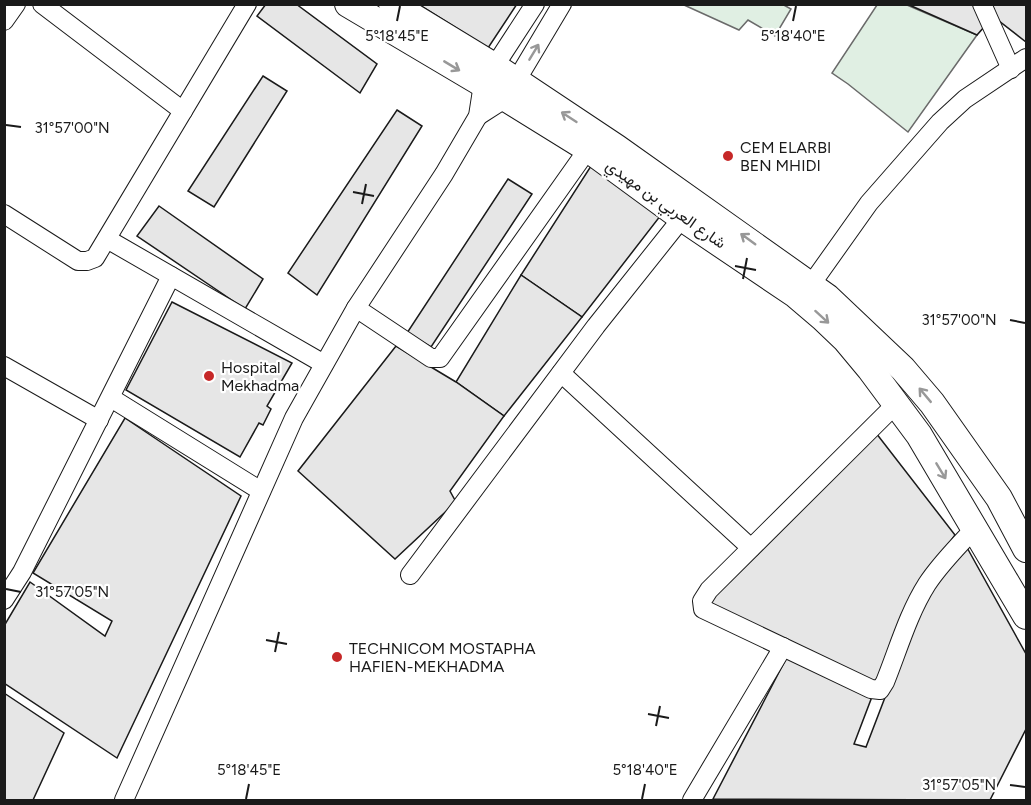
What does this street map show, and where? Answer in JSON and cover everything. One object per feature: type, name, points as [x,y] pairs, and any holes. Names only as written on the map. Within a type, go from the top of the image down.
[{"type":"main road","name":"شارع العربي بن مهيدي","points":[[348,4],[489,75],[682,218],[786,288],[824,318],[845,339],[920,435],[1026,616]]},
{"type":"main road","points":[[392,4],[489,75]]},
{"type":"main road","points":[[511,90],[729,226],[827,297],[903,369],[932,403],[999,498],[1026,547]]},
{"type":"street","points":[[4,21],[16,4]]},
{"type":"street","points":[[42,4],[183,111]]},
{"type":"street","points":[[4,214],[78,261],[95,258],[247,4]]},
{"type":"street","points":[[124,801],[294,418],[356,308],[444,174],[478,116],[489,75],[535,4]]},
{"type":"street","points":[[478,116],[511,90],[562,4]]},
{"type":"street","points":[[982,4],[1011,69]]},
{"type":"street","points":[[810,286],[869,203],[912,152],[965,99],[1026,58]]},
{"type":"street","points":[[356,308],[431,358],[440,358],[588,149]]},
{"type":"street","points":[[411,575],[561,373],[682,218]]},
{"type":"street","points":[[107,239],[324,364]]},
{"type":"street","points":[[4,600],[22,572],[171,276]]},
{"type":"street","points":[[4,366],[99,420]]},
{"type":"street","points":[[561,373],[751,548]]},
{"type":"street","points":[[111,398],[261,491]]},
{"type":"street","points":[[897,403],[709,590],[703,597],[701,605],[706,611],[871,689],[880,690],[915,604],[947,557],[975,528]]},
{"type":"street","points":[[693,801],[783,647]]},
{"type":"green space","points":[[782,4],[791,9],[775,36],[748,20],[739,30],[684,5]]},
{"type":"green space","points":[[877,5],[907,5],[977,35],[908,132],[832,73]]},
{"type":"building","points":[[266,4],[296,4],[377,64],[360,93],[257,16]]},
{"type":"building","points":[[418,4],[517,4],[488,48]]},
{"type":"building","points":[[907,4],[975,4],[984,27],[977,35]]},
{"type":"building","points":[[990,4],[1026,4],[1026,42],[994,17]]},
{"type":"building","points":[[263,76],[287,91],[214,207],[188,191]]},
{"type":"building","points":[[397,110],[422,126],[317,295],[288,273]]},
{"type":"building","points":[[591,166],[661,215],[582,317],[521,275]]},
{"type":"building","points":[[508,179],[532,194],[431,347],[407,333]]},
{"type":"building","points":[[159,206],[263,279],[245,309],[137,236]]},
{"type":"building","points":[[521,275],[582,317],[504,416],[456,382]]},
{"type":"building","name":"Hospital Mekhadma","points":[[172,302],[292,363],[267,406],[271,409],[263,425],[259,423],[240,457],[126,390]]},
{"type":"building","points":[[396,346],[456,382],[504,416],[450,491],[456,502],[395,559],[298,471]]},
{"type":"building","points":[[125,418],[241,496],[117,758],[4,683],[4,626],[30,582],[105,636],[112,621],[33,573]]},
{"type":"building","points":[[876,433],[955,535],[911,597],[877,686],[705,602]]},
{"type":"building","points":[[965,544],[1026,654],[1026,729],[990,800],[713,799],[789,653],[873,694],[854,744],[866,747],[920,606]]},
{"type":"building","points":[[4,693],[64,733],[33,800],[4,800]]},
{"type":"place","name":"CEM ELARBI BEN MHIDI","points":[[728,156]]},
{"type":"place","name":"Hospital Mekhadma","points":[[209,376]]},
{"type":"place","name":"TECHNICOM MOSTAPHA HAFIEN-MEKHADMA","points":[[337,657]]}]
